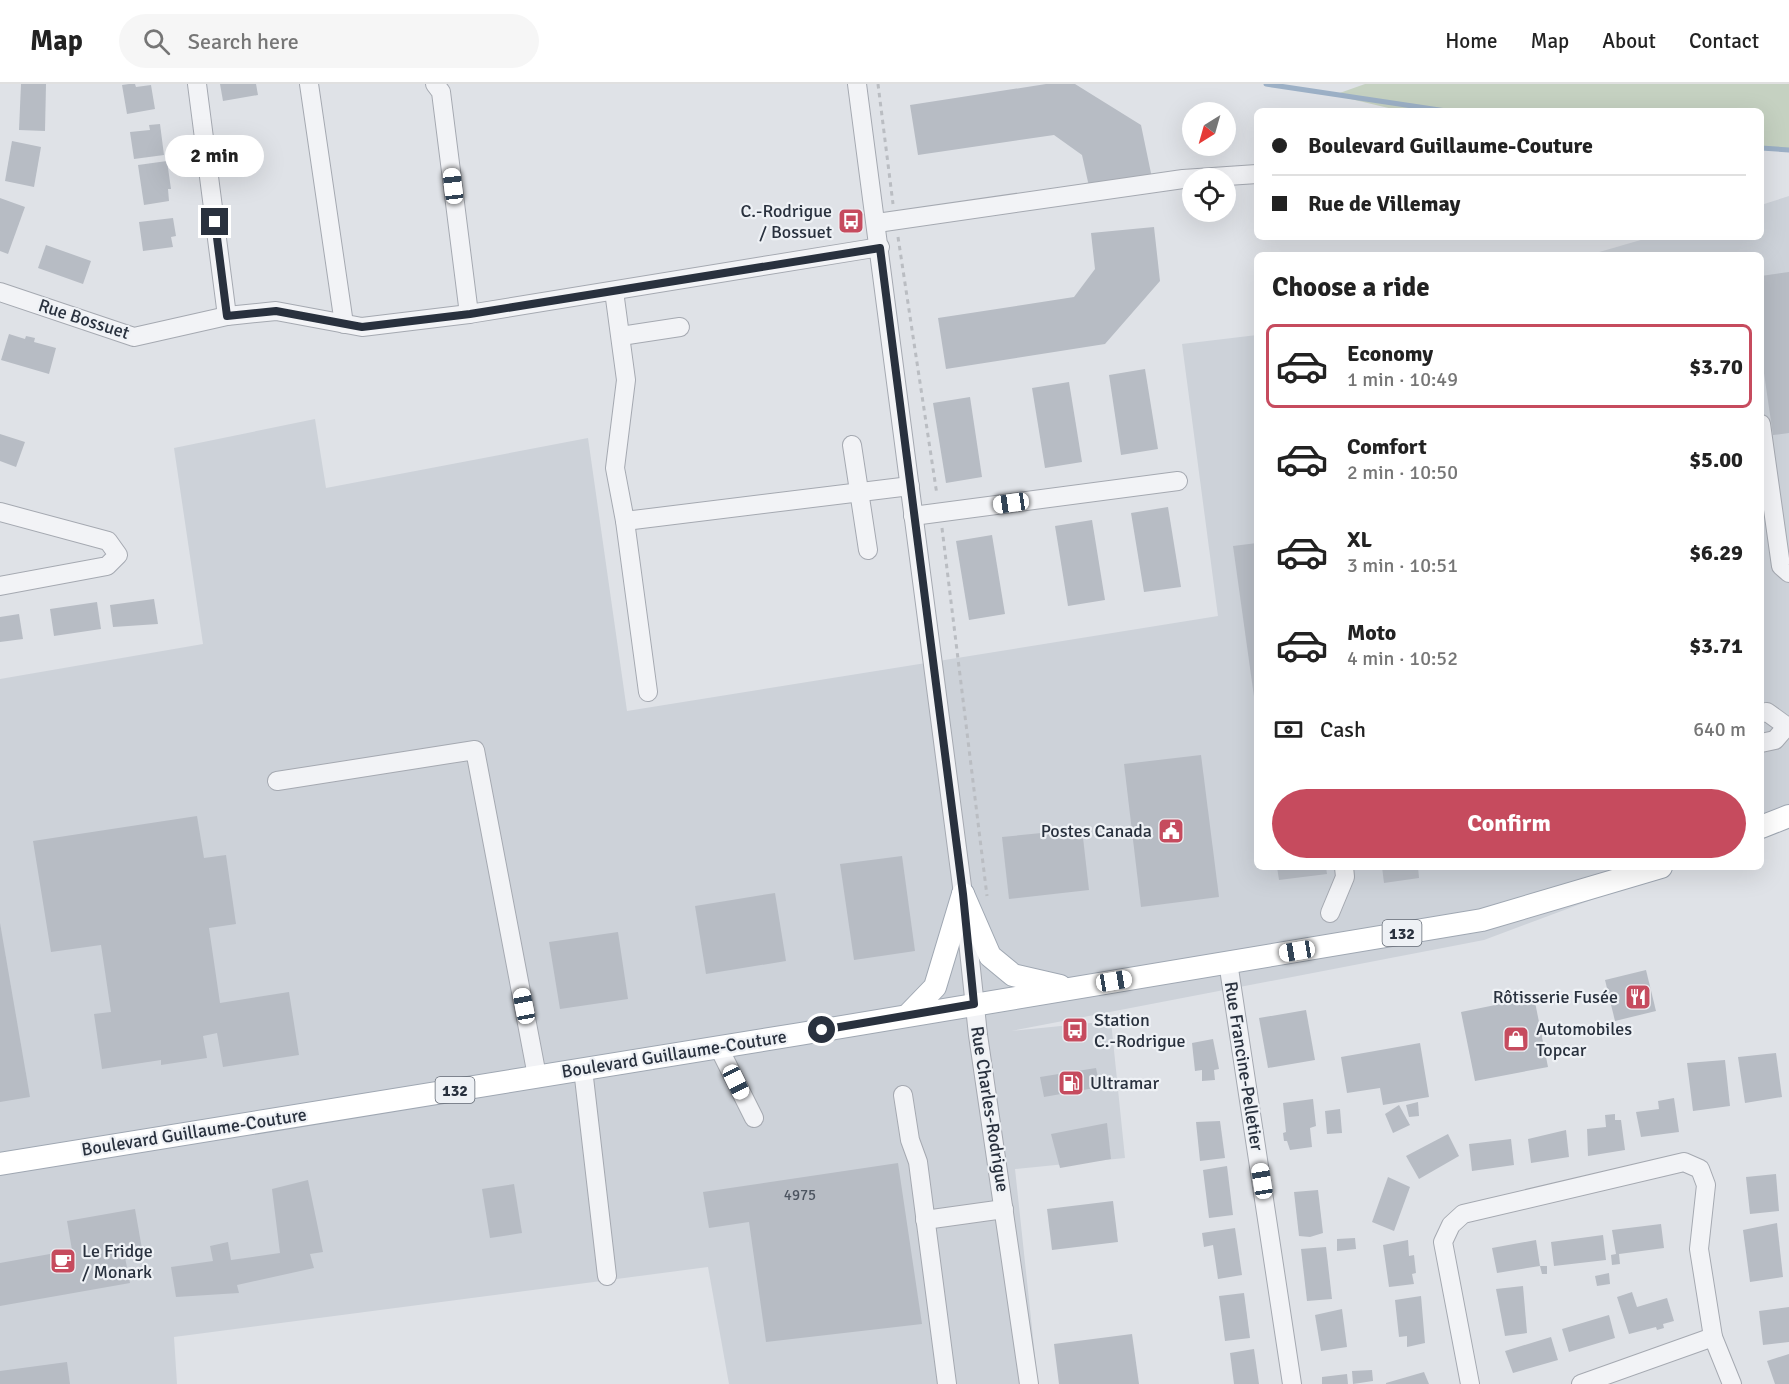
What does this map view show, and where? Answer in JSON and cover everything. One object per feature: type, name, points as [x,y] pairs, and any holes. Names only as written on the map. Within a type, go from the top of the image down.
[{"type":"main road","points":[[1764,826],[1789,816]]},
{"type":"main road","name":"Boulevard Guillaume-Couture","points":[[0,1164],[1482,920],[1644,870]]},
{"type":"main road","points":[[963,894],[990,956],[1013,975],[1069,988]]},
{"type":"main road","points":[[908,1015],[935,987],[963,894]]},
{"type":"street","points":[[197,84],[227,316]]},
{"type":"street","points":[[309,84],[344,324]]},
{"type":"street","points":[[435,84],[441,92],[470,314]]},
{"type":"street","name":"Rue Charles-Rodrigue","points":[[857,84],[963,894],[974,1004],[1029,1384]]},
{"type":"street","points":[[877,223],[1183,179],[1254,174]]},
{"type":"street","name":"Rue Bossuet","points":[[0,292],[134,337],[227,316],[276,311],[362,327],[470,314],[880,248]]},
{"type":"street","points":[[614,291],[626,380],[615,468],[625,521],[648,692]]},
{"type":"street","points":[[621,336],[680,327]]},
{"type":"street","points":[[852,445],[867,550]]},
{"type":"street","points":[[1764,445],[1781,566],[1789,573]]},
{"type":"street","points":[[913,516],[1178,481]]},
{"type":"street","points":[[625,521],[910,486]]},
{"type":"street","points":[[0,512],[108,541],[118,555],[107,566],[0,586]]},
{"type":"street","points":[[1764,712],[1767,712],[1788,728],[1775,740],[1764,742]]},
{"type":"street","points":[[277,781],[475,750],[537,1076]]},
{"type":"street","points":[[1330,913],[1345,877],[1344,870]]},
{"type":"street","name":"Rue Francine-Pelletier","points":[[1228,962],[1292,1384]]},
{"type":"street","points":[[718,1046],[753,1118]]},
{"type":"street","points":[[583,1069],[607,1276]]},
{"type":"street","points":[[903,1095],[910,1140],[918,1162],[947,1384]]},
{"type":"street","points":[[1470,1384],[1443,1242],[1451,1225],[1463,1214],[1684,1162],[1700,1169],[1706,1185],[1699,1250],[1713,1337],[1732,1384]]},
{"type":"street","points":[[925,1220],[1004,1209]]},
{"type":"street","points":[[1581,1384],[1713,1337]]},
{"type":"path","points":[[878,84],[895,220],[940,513],[988,902]]},
{"type":"shaded area","points":[[1789,196],[1789,826],[1764,836],[1764,252],[1599,252],[1641,240],[1764,240],[1764,204]]},
{"type":"shaded area","points":[[1254,335],[1254,870],[1672,870],[1484,940],[1011,1031],[1111,1021],[1125,1158],[1015,1169],[1038,1384],[729,1384],[708,1267],[174,1337],[177,1384],[0,1384],[0,679],[203,644],[174,448],[315,419],[326,488],[588,438],[627,711],[1218,616],[1182,344]]},
{"type":"green space","points":[[1365,84],[1789,84],[1789,150],[1764,148],[1764,108],[1388,108],[1334,95]]},
{"type":"building","points":[[21,84],[46,84],[45,131],[19,130]]},
{"type":"building","points":[[135,84],[136,87],[151,85],[155,109],[127,114],[122,85]]},
{"type":"building","points":[[220,84],[256,84],[258,95],[223,101]]},
{"type":"building","points":[[1046,84],[1075,84],[1141,125],[1152,178],[1090,191],[1082,155],[1054,135],[918,155],[910,105]]},
{"type":"building","points":[[160,124],[164,155],[134,159],[130,132],[150,130],[149,125]]},
{"type":"building","points":[[12,141],[41,147],[34,187],[5,181]]},
{"type":"building","points":[[167,161],[171,189],[168,189],[169,201],[144,205],[138,165]]},
{"type":"building","points":[[0,198],[25,207],[8,254],[0,251]]},
{"type":"building","points":[[173,218],[176,236],[171,237],[173,247],[143,251],[139,222]]},
{"type":"building","points":[[1154,227],[1160,281],[1105,344],[946,369],[938,318],[1074,297],[1095,269],[1091,233]]},
{"type":"building","points":[[46,245],[91,261],[83,284],[38,268]]},
{"type":"building","points":[[1789,272],[1789,433],[1773,435],[1764,374],[1764,276]]},
{"type":"building","points":[[9,334],[25,339],[26,336],[35,338],[34,342],[56,348],[49,374],[1,360]]},
{"type":"building","points":[[1145,369],[1158,449],[1121,455],[1109,375]]},
{"type":"building","points":[[1069,382],[1082,462],[1045,468],[1032,388]]},
{"type":"building","points":[[970,397],[982,477],[946,483],[933,403]]},
{"type":"building","points":[[0,434],[25,442],[16,467],[0,461]]},
{"type":"building","points":[[1168,507],[1181,587],[1144,592],[1131,513]]},
{"type":"building","points":[[1092,520],[1105,600],[1068,606],[1055,526]]},
{"type":"building","points":[[992,535],[1005,614],[969,620],[956,541]]},
{"type":"building","points":[[1254,543],[1254,697],[1233,546]]},
{"type":"building","points":[[154,599],[158,624],[113,627],[110,605]]},
{"type":"building","points":[[97,602],[101,629],[54,636],[50,609]]},
{"type":"building","points":[[19,614],[23,639],[0,642],[0,617]]},
{"type":"building","name":"Postes Canada","points":[[1201,755],[1219,897],[1141,907],[1124,764]]},
{"type":"building","points":[[197,816],[204,858],[226,855],[236,924],[209,928],[220,1003],[289,992],[299,1055],[223,1067],[217,1033],[203,1036],[207,1058],[161,1065],[161,1060],[102,1069],[94,1014],[111,1012],[101,945],[51,952],[33,841]]},
{"type":"building","points":[[1082,829],[1089,890],[1009,899],[1002,837]]},
{"type":"building","points":[[902,856],[915,951],[854,960],[840,864]]},
{"type":"building","points":[[1277,870],[1326,870],[1327,874],[1279,880]]},
{"type":"building","points":[[1382,870],[1418,870],[1419,878],[1384,883]]},
{"type":"building","points":[[775,893],[786,961],[706,974],[695,906]]},
{"type":"building","points":[[0,923],[30,1097],[0,1102]]},
{"type":"building","points":[[618,932],[628,999],[560,1009],[549,942]]},
{"type":"building","points":[[1646,970],[1656,1011],[1615,1021],[1605,980]]},
{"type":"building","points":[[1534,997],[1548,1067],[1475,1081],[1461,1012]]},
{"type":"building","points":[[1306,1010],[1315,1060],[1268,1068],[1259,1018]]},
{"type":"building","points":[[1213,1039],[1219,1069],[1214,1070],[1215,1080],[1202,1081],[1202,1070],[1195,1071],[1192,1043]]},
{"type":"building","points":[[1420,1043],[1429,1097],[1383,1105],[1380,1088],[1347,1093],[1341,1057]]},
{"type":"building","points":[[1776,1053],[1782,1097],[1745,1103],[1738,1057]]},
{"type":"building","points":[[1725,1060],[1730,1106],[1693,1111],[1687,1063]]},
{"type":"building","points":[[1096,1068],[1100,1087],[1044,1097],[1040,1077]]},
{"type":"building","points":[[1674,1098],[1679,1132],[1641,1137],[1636,1112],[1659,1109],[1658,1101]]},
{"type":"building","points":[[1313,1099],[1316,1126],[1310,1128],[1312,1147],[1290,1150],[1287,1141],[1284,1141],[1283,1133],[1286,1132],[1283,1103]]},
{"type":"building","points":[[1418,1102],[1419,1116],[1409,1117],[1406,1105]]},
{"type":"building","points":[[1399,1105],[1410,1125],[1393,1133],[1385,1114]]},
{"type":"building","points":[[1340,1109],[1342,1133],[1327,1134],[1325,1111]]},
{"type":"building","points":[[1615,1114],[1615,1120],[1621,1120],[1625,1150],[1588,1156],[1587,1129],[1606,1127],[1605,1115]]},
{"type":"building","points":[[1220,1121],[1225,1158],[1200,1161],[1196,1122]]},
{"type":"building","points":[[1107,1123],[1111,1159],[1060,1168],[1051,1134]]},
{"type":"building","points":[[1566,1130],[1569,1157],[1531,1163],[1528,1139]]},
{"type":"building","points":[[1448,1134],[1459,1156],[1419,1179],[1406,1156]]},
{"type":"building","points":[[1511,1139],[1514,1165],[1472,1171],[1469,1144]]},
{"type":"building","points":[[898,1163],[922,1324],[766,1342],[749,1222],[709,1228],[703,1192]]},
{"type":"building","points":[[1227,1166],[1233,1215],[1209,1218],[1203,1170]]},
{"type":"building","points":[[1776,1174],[1779,1211],[1750,1214],[1746,1177]]},
{"type":"building","points":[[1388,1177],[1410,1187],[1394,1231],[1372,1222]]},
{"type":"building","points":[[308,1180],[323,1252],[310,1254],[314,1268],[237,1285],[239,1293],[176,1297],[171,1267],[213,1261],[210,1246],[228,1242],[231,1260],[280,1253],[272,1189]]},
{"type":"building","points":[[514,1184],[522,1233],[490,1238],[482,1189]]},
{"type":"building","points":[[1318,1190],[1323,1233],[1310,1237],[1299,1236],[1294,1192]]},
{"type":"building","points":[[1113,1201],[1118,1242],[1052,1250],[1047,1209]]},
{"type":"building","points":[[135,1209],[142,1249],[124,1252],[130,1283],[0,1306],[0,1263],[72,1250],[67,1221]]},
{"type":"building","points":[[1777,1223],[1783,1277],[1750,1282],[1743,1230]]},
{"type":"building","points":[[1661,1224],[1664,1248],[1619,1254],[1620,1264],[1612,1265],[1611,1255],[1616,1254],[1612,1230]]},
{"type":"building","points":[[1235,1228],[1242,1275],[1218,1279],[1213,1245],[1204,1247],[1202,1233]]},
{"type":"building","points":[[1603,1235],[1606,1260],[1554,1266],[1551,1242]]},
{"type":"building","points":[[1355,1238],[1356,1249],[1337,1251],[1337,1239]]},
{"type":"building","points":[[1408,1240],[1409,1256],[1414,1255],[1416,1273],[1412,1274],[1414,1284],[1389,1287],[1383,1245]]},
{"type":"building","points":[[1536,1240],[1540,1266],[1497,1273],[1492,1248]]},
{"type":"building","points":[[1326,1247],[1332,1299],[1307,1301],[1301,1249]]},
{"type":"building","points":[[1540,1266],[1547,1266],[1547,1274],[1542,1274]]},
{"type":"building","points":[[1609,1273],[1610,1284],[1597,1286],[1595,1276]]},
{"type":"building","points":[[1523,1286],[1527,1333],[1505,1336],[1496,1289]]},
{"type":"building","points":[[1632,1292],[1637,1307],[1667,1298],[1674,1321],[1663,1324],[1664,1328],[1657,1330],[1656,1327],[1629,1334],[1617,1297]]},
{"type":"building","points":[[1244,1293],[1250,1338],[1225,1341],[1219,1296]]},
{"type":"building","points":[[1421,1296],[1425,1343],[1407,1347],[1407,1336],[1399,1337],[1395,1300]]},
{"type":"building","points":[[1789,1307],[1789,1342],[1763,1345],[1759,1311]]},
{"type":"building","points":[[1342,1309],[1347,1347],[1321,1351],[1315,1315]]},
{"type":"building","points":[[1609,1315],[1615,1338],[1569,1352],[1562,1329]]},
{"type":"building","points":[[1132,1334],[1139,1384],[1059,1384],[1054,1344]]},
{"type":"building","points":[[1551,1337],[1558,1360],[1513,1373],[1505,1351]]},
{"type":"building","points":[[1254,1349],[1259,1384],[1234,1384],[1230,1353]]},
{"type":"building","points":[[1789,1354],[1789,1384],[1775,1384],[1767,1361]]},
{"type":"building","points":[[67,1362],[70,1384],[0,1384],[0,1371]]},
{"type":"building","points":[[1372,1370],[1373,1381],[1353,1384],[1352,1371]]},
{"type":"building","points":[[1424,1372],[1429,1384],[1386,1384],[1386,1383]]},
{"type":"building","points":[[1347,1374],[1348,1384],[1322,1384],[1322,1377]]},
{"type":"waterway","points":[[1266,84],[1426,108]]},
{"type":"waterway","points":[[1764,148],[1789,150]]},
{"type":"place","name":"C.-Rodrigue / Bossuet","points":[[851,221]]},
{"type":"place","name":"Postes Canada","points":[[1171,831]]},
{"type":"place","name":"Rôtisserie Fusée","points":[[1638,997]]},
{"type":"place","name":"Station C.-Rodrigue","points":[[1075,1030]]},
{"type":"place","name":"Automobiles Topcar","points":[[1516,1039]]},
{"type":"place","name":"Ultramar","points":[[1071,1083]]},
{"type":"place","name":"Le Fridge / Monark","points":[[63,1261]]},
{"type":"route","points":[[215,222],[227,316],[276,311],[362,327],[470,314],[880,248],[963,894],[974,1004],[822,1030]]}]
